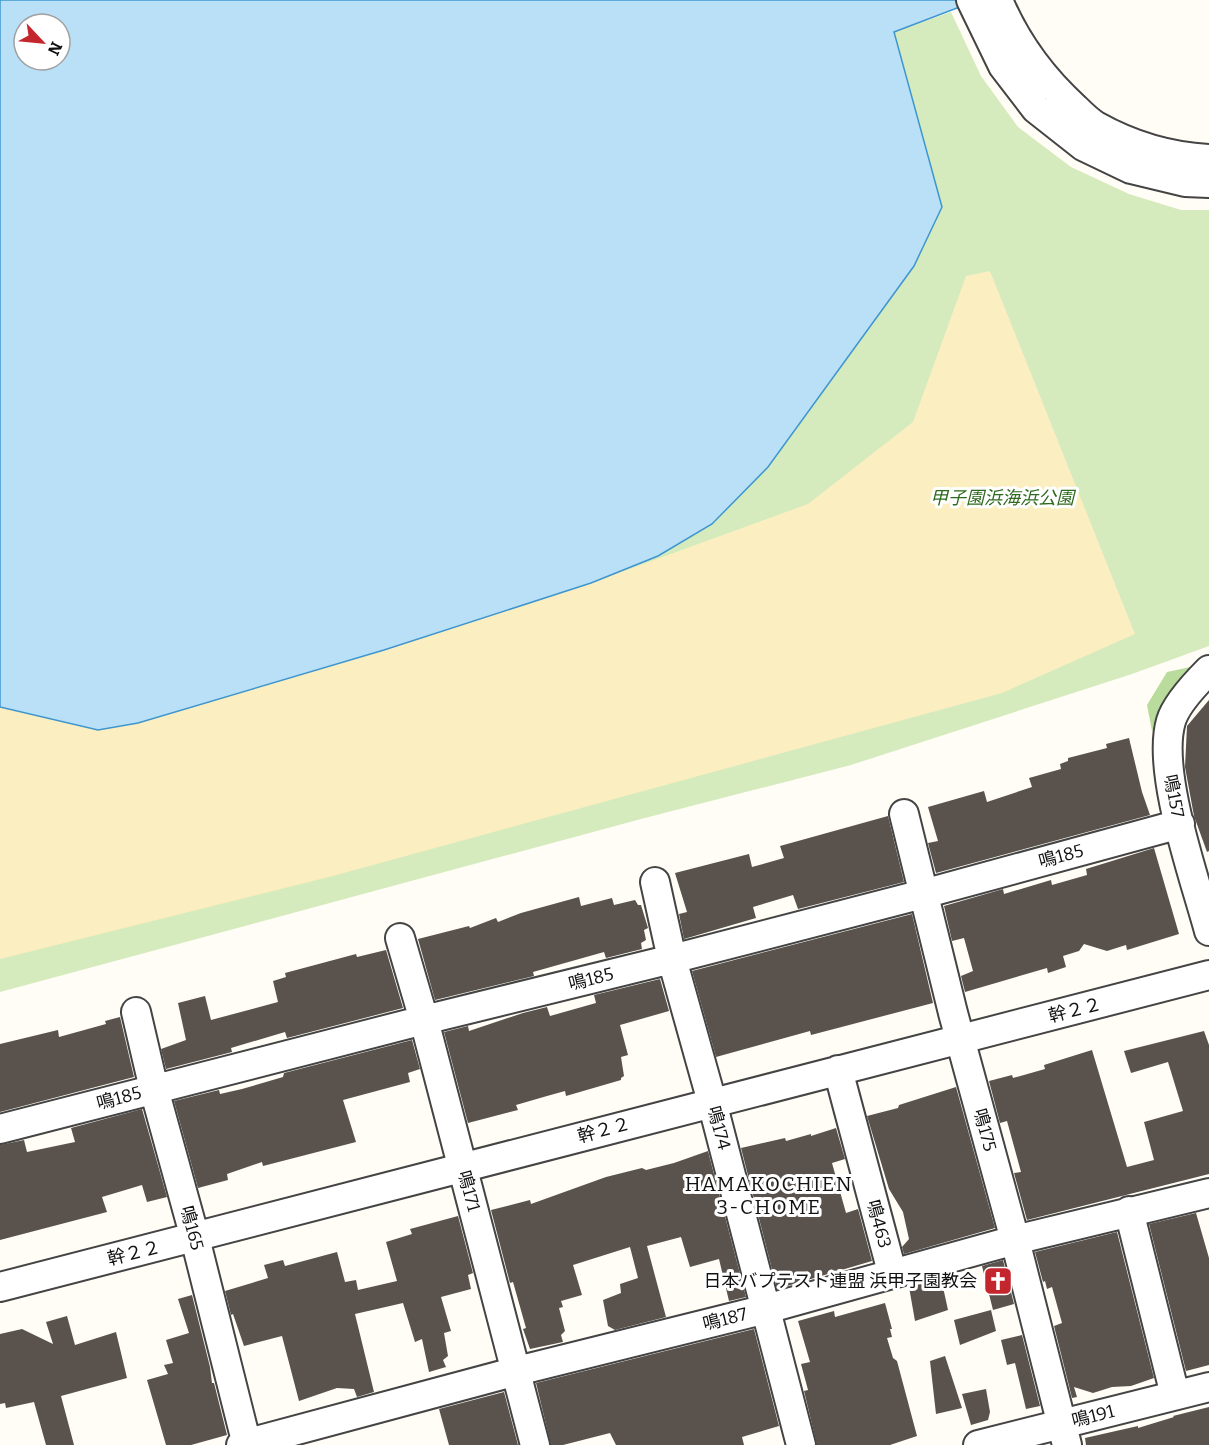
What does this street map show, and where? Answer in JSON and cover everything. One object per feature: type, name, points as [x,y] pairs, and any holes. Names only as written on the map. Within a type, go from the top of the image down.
[{"type":"street","points":[[987,6],[1055,90],[1094,125],[1139,146],[1189,158],[1209,159]]},
{"type":"street","points":[[987,6],[1003,66],[1036,109],[1083,146],[1131,169],[1185,182],[1209,183]]},
{"type":"street","name":"鳴157","points":[[1209,670],[1191,688],[1171,720],[1167,761],[1180,824],[1209,931]]},
{"type":"street","name":"鳴175","points":[[904,814],[1064,1435]]},
{"type":"street","name":"鳴185","points":[[0,1129],[423,1020],[672,960],[1180,824]]},
{"type":"street","name":"鳴174","points":[[655,882],[672,960],[712,1102],[801,1445]]},
{"type":"street","name":"鳴171","points":[[400,938],[463,1167],[535,1445]]},
{"type":"street","name":"幹２２","points":[[0,1287],[1209,975]]},
{"type":"street","name":"鳴165","points":[[136,1012],[154,1089],[195,1238],[245,1444]]},
{"type":"street","name":"鳴463","points":[[838,1070],[892,1272]]},
{"type":"street","name":"鳴187","points":[[245,1444],[517,1371],[766,1309],[892,1272],[1129,1211],[1209,1193]]},
{"type":"street","points":[[1129,1211],[1175,1395]]},
{"type":"street","name":"鳴191","points":[[978,1445],[1064,1435],[1175,1395],[1209,1387]]},
{"type":"green space","name":"甲子園浜海浜公園","points":[[951,12],[981,76],[1018,127],[1071,167],[1129,194],[1181,210],[1209,210],[1209,646],[1132,674],[851,765],[641,819],[0,992],[0,707],[138,723],[346,660],[942,207],[894,32]]},
{"type":"green space","points":[[1195,666],[1174,692],[1152,731],[1147,705],[1167,672]]},
{"type":"sand","name":"甲子園浜海浜公園","points":[[990,271],[1135,634],[1002,693],[329,877],[0,959],[0,707],[138,723],[384,650],[591,583],[808,504],[913,422],[966,276]]},
{"type":"water","points":[[0,0],[978,0],[894,32],[942,207],[914,266],[768,467],[712,524],[658,556],[591,583],[384,650],[138,723],[98,730],[0,707]]},
{"type":"building","points":[[1209,700],[1209,851],[1207,852],[1194,816],[1185,767],[1187,726]]},
{"type":"building","points":[[1129,738],[1150,815],[936,873],[928,843],[938,841],[928,807],[984,791],[987,802],[1032,787],[1029,778],[1061,769],[1060,764],[1068,761],[1068,758],[1107,748],[1106,744]]},
{"type":"building","points":[[888,816],[904,882],[798,909],[793,895],[753,907],[756,918],[684,939],[679,914],[687,912],[675,873],[749,854],[752,867],[784,858],[780,846]]},
{"type":"building","points":[[1154,848],[1179,934],[1127,950],[1126,945],[1107,951],[1084,944],[1079,951],[1063,956],[1066,967],[1048,973],[1047,968],[965,992],[961,976],[973,971],[964,938],[952,941],[944,906],[1003,889],[1004,894],[1051,880],[1052,885],[1087,875],[1086,869]]},
{"type":"building","points":[[579,897],[581,906],[612,898],[614,905],[635,900],[638,905],[641,905],[648,928],[644,930],[646,940],[641,943],[642,949],[606,958],[604,952],[533,972],[534,976],[435,1000],[418,939],[469,926],[470,928],[496,918],[498,922],[521,913]]},
{"type":"building","points":[[912,914],[933,1003],[811,1035],[810,1031],[716,1057],[692,971]]},
{"type":"building","points":[[386,950],[403,1008],[287,1038],[285,1032],[231,1048],[232,1052],[166,1069],[161,1049],[186,1040],[178,1003],[205,996],[211,1020],[278,1002],[273,981],[286,977],[285,973],[356,954],[357,957]]},
{"type":"building","points":[[660,979],[669,1011],[620,1025],[628,1055],[621,1057],[624,1076],[621,1080],[566,1096],[565,1091],[547,1096],[516,1105],[518,1110],[468,1123],[444,1032],[468,1026],[469,1031],[547,1007],[550,1016],[596,1003],[594,995]]},
{"type":"building","points":[[120,1017],[134,1077],[0,1112],[0,1044],[58,1030],[59,1037],[106,1024],[105,1021]]},
{"type":"building","points":[[1204,1031],[1209,1045],[1209,1174],[1027,1220],[1014,1173],[1021,1172],[1007,1121],[1000,1123],[989,1081],[1012,1075],[1013,1078],[1045,1069],[1044,1065],[1092,1050],[1127,1167],[1154,1160],[1144,1122],[1183,1111],[1168,1062],[1131,1073],[1124,1051]]},
{"type":"building","points":[[412,1040],[420,1069],[408,1073],[410,1082],[343,1100],[356,1142],[263,1166],[262,1162],[227,1174],[228,1180],[198,1188],[174,1101],[219,1090],[220,1094],[242,1089],[283,1077],[284,1073]]},
{"type":"building","points":[[956,1087],[995,1228],[904,1254],[902,1247],[909,1239],[903,1212],[889,1189],[867,1116],[898,1108],[899,1105]]},
{"type":"building","points":[[142,1109],[167,1197],[147,1202],[142,1185],[102,1197],[107,1212],[0,1240],[0,1145],[24,1140],[27,1152],[75,1142],[71,1128]]},
{"type":"building","points":[[836,1128],[845,1159],[832,1163],[846,1213],[858,1209],[872,1261],[777,1289],[741,1148],[785,1138],[786,1141],[811,1134],[811,1136]]},
{"type":"building","points":[[708,1151],[746,1297],[729,1301],[719,1259],[690,1267],[681,1237],[647,1246],[666,1317],[615,1330],[608,1326],[603,1300],[621,1293],[620,1284],[638,1278],[630,1247],[573,1265],[582,1295],[561,1301],[563,1307],[559,1308],[565,1331],[561,1335],[563,1342],[530,1349],[523,1329],[526,1328],[513,1282],[510,1283],[491,1210],[530,1200],[531,1204],[606,1177],[674,1163]]},
{"type":"building","points":[[1196,1213],[1209,1258],[1209,1365],[1186,1371],[1149,1224]]},
{"type":"building","points":[[458,1216],[473,1273],[468,1275],[471,1289],[441,1297],[451,1331],[444,1333],[448,1356],[443,1360],[446,1367],[429,1372],[422,1339],[415,1342],[403,1303],[355,1314],[374,1392],[357,1397],[354,1389],[337,1388],[299,1401],[282,1336],[244,1346],[233,1314],[231,1315],[225,1291],[268,1278],[264,1265],[283,1260],[285,1266],[337,1252],[345,1282],[356,1280],[358,1290],[397,1281],[386,1242],[412,1234],[410,1229]]},
{"type":"building","points":[[1117,1232],[1154,1378],[1131,1386],[1112,1387],[1093,1393],[1074,1387],[1077,1397],[1072,1398],[1054,1326],[1062,1323],[1052,1287],[1047,1289],[1045,1281],[1043,1282],[1035,1252]]},
{"type":"building","points":[[1003,1260],[1014,1304],[993,1310],[982,1266]]},
{"type":"building","points":[[941,1278],[948,1310],[915,1321],[909,1287]]},
{"type":"building","points":[[192,1295],[212,1383],[214,1383],[227,1435],[191,1445],[166,1445],[147,1380],[168,1374],[164,1365],[173,1363],[166,1340],[189,1333],[178,1299]]},
{"type":"building","points":[[885,1303],[892,1329],[890,1329],[892,1337],[887,1338],[893,1358],[897,1361],[917,1436],[890,1445],[817,1445],[804,1391],[808,1390],[801,1364],[810,1362],[798,1321],[834,1311],[835,1317]]},
{"type":"building","points":[[991,1310],[996,1331],[960,1345],[954,1320]]},
{"type":"building","points":[[67,1316],[75,1345],[116,1332],[127,1378],[61,1396],[74,1445],[46,1445],[34,1402],[6,1408],[5,1403],[0,1404],[0,1334],[22,1329],[53,1344],[46,1322]]},
{"type":"building","points":[[754,1329],[779,1426],[742,1437],[744,1445],[616,1445],[610,1433],[563,1445],[551,1445],[536,1383]]},
{"type":"building","points":[[1022,1335],[1040,1406],[1026,1409],[1015,1363],[1007,1365],[1001,1340]]},
{"type":"building","points":[[945,1356],[962,1408],[936,1414],[930,1361]]},
{"type":"building","points":[[986,1389],[990,1412],[988,1420],[971,1425],[962,1394]]},
{"type":"building","points":[[504,1392],[518,1445],[449,1445],[439,1409]]},
{"type":"building","points":[[1209,1407],[1209,1445],[1086,1445],[1085,1438],[1138,1426],[1138,1428]]},
{"type":"place","name":"日本バプテスト連盟 浜甲子園教会","points":[[998,1281]]},
{"type":"district","name":"HAMAKOCHIEN 3-CHOME","points":[[769,1196]]}]
